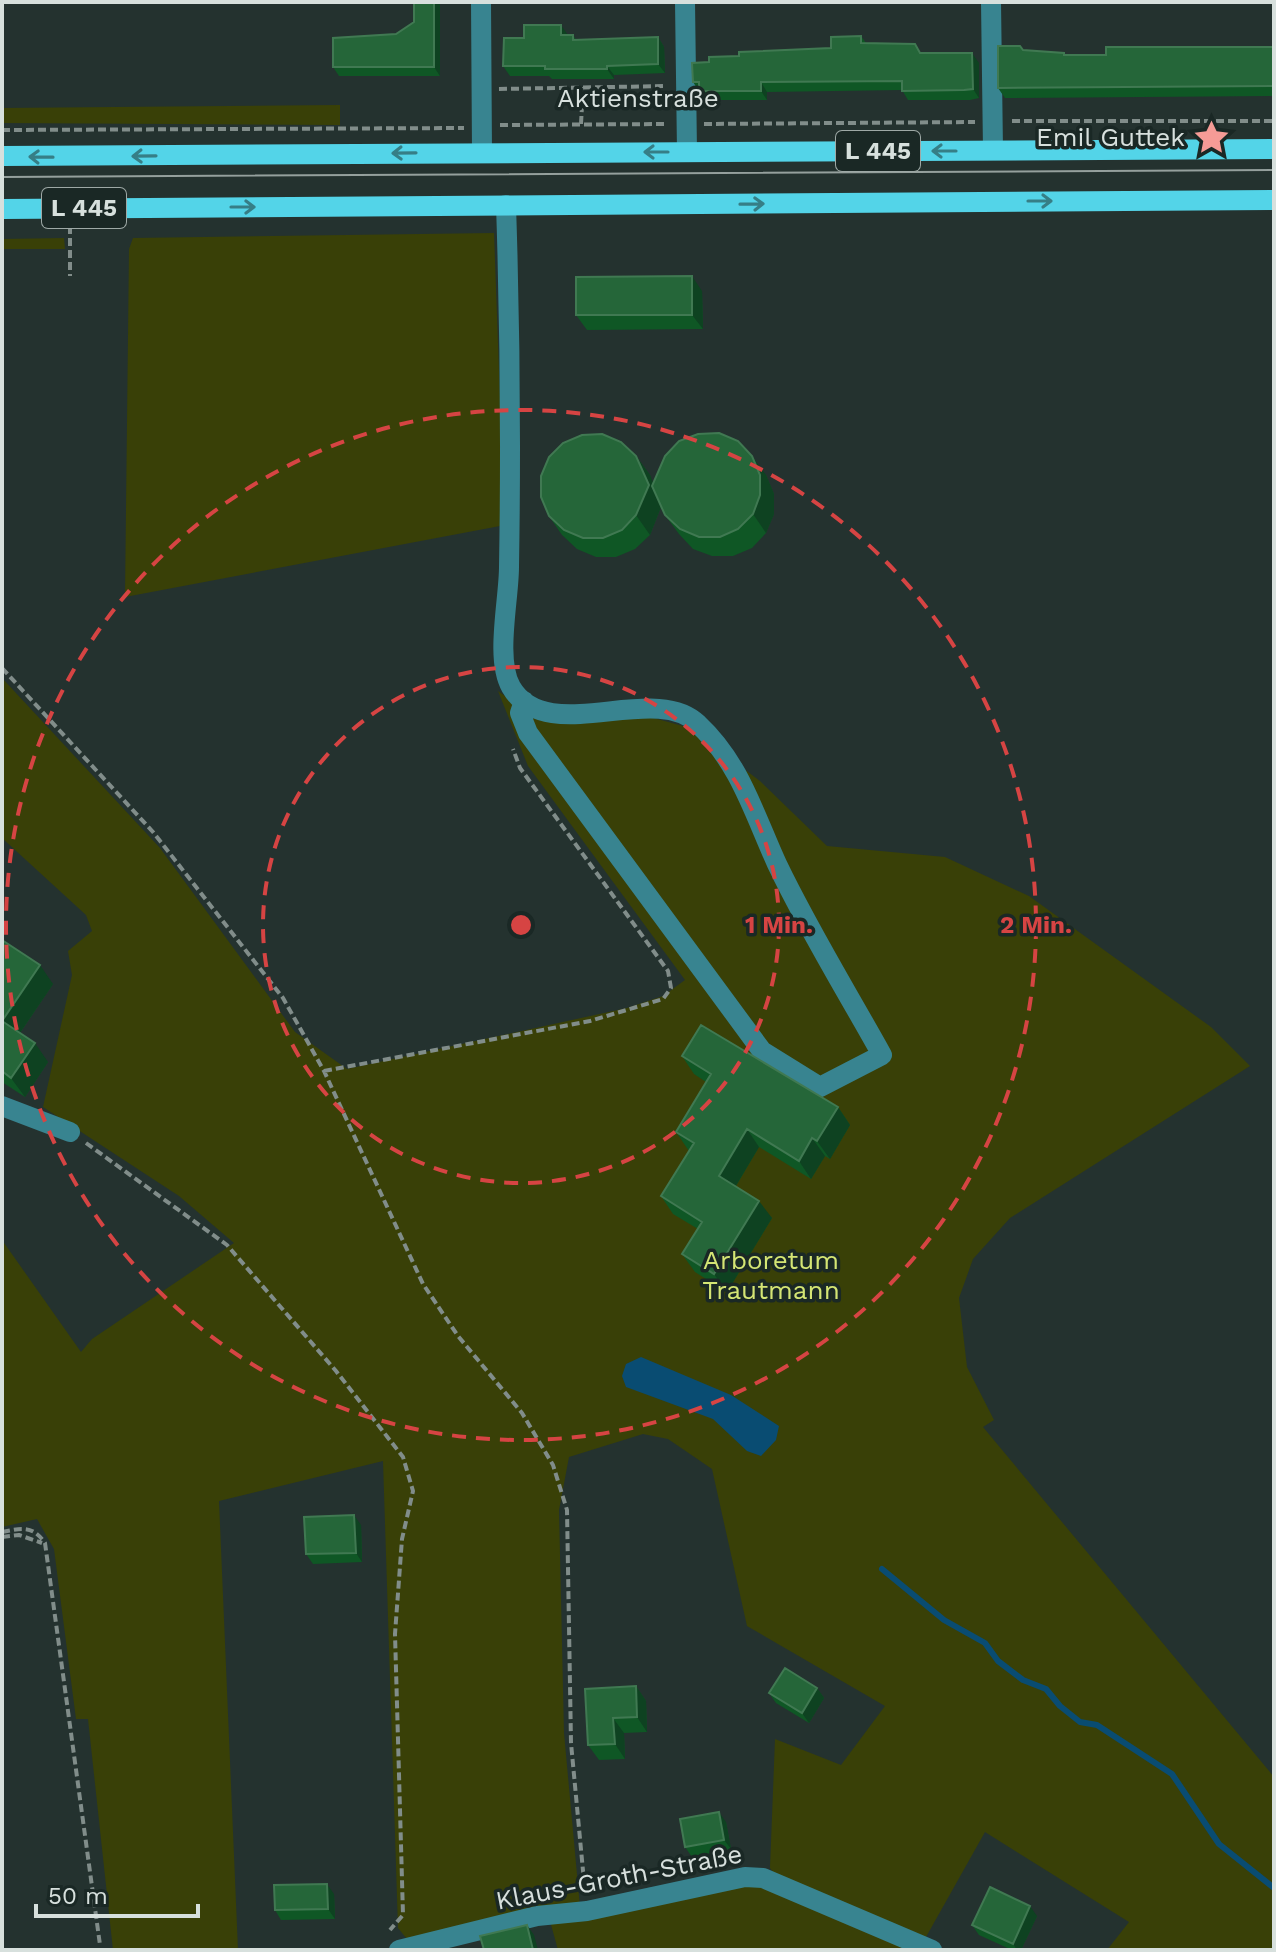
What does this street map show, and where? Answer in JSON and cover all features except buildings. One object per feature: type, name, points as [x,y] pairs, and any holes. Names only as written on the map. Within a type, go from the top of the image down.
[{"type":"main road","name":"Aktienstraße","points":[[2,156],[1274,149]]},
{"type":"main road","name":"L 445","points":[[2,209],[1274,200]]},
{"type":"street","points":[[481,2],[482,153]]},
{"type":"street","points":[[685,2],[687,152]]},
{"type":"street","points":[[991,2],[993,150]]},
{"type":"street","points":[[506,205],[509,570],[504,662],[511,687],[524,701],[538,708],[569,714],[659,708],[696,721],[733,763],[778,866],[882,1055],[820,1087],[762,1051],[528,733],[520,713],[524,701]]},
{"type":"street","points":[[2,1106],[70,1132]]},
{"type":"street","name":"Klaus-Groth-Straße","points":[[399,1950],[537,1916],[587,1911],[745,1877],[763,1878],[932,1950]]},
{"type":"path","points":[[480,89],[687,86]]},
{"type":"path","points":[[581,124],[583,87]]},
{"type":"path","name":"Aktienstraße","points":[[2,130],[480,128],[507,124],[1274,121]]},
{"type":"path","points":[[70,208],[70,276]]},
{"type":"path","points":[[2,668],[180,866],[283,998],[324,1071],[423,1284],[458,1336],[522,1413],[553,1465],[567,1510],[571,1743],[587,1911]]},
{"type":"path","points":[[324,1071],[590,1021],[663,999],[671,988],[668,971],[520,768],[510,739]]},
{"type":"path","points":[[70,1132],[227,1245],[373,1417],[403,1457],[413,1491],[402,1539],[395,1634],[403,1915],[390,1930]]},
{"type":"path","points":[[2,1534],[26,1527],[36,1532],[45,1543],[100,1945]]},
{"type":"path","points":[[2,1534],[19,1535],[45,1543]]},
{"type":"green space","points":[[340,105],[340,125],[2,123],[2,108]]},
{"type":"green space","points":[[494,233],[504,509],[500,526],[125,597],[129,249],[133,238]]},
{"type":"green space","points":[[64,238],[65,249],[2,249],[2,239]]},
{"type":"green space","name":"Arboretum Trautmann","points":[[2,678],[160,848],[295,1032],[347,1069],[627,1008],[663,996],[685,980],[528,766],[498,691],[536,718],[650,717],[690,728],[760,781],[827,846],[945,857],[1029,896],[1211,1027],[1250,1066],[1010,1218],[973,1259],[959,1298],[967,1367],[994,1420],[983,1427],[1274,1777],[1274,1950],[1107,1950],[1129,1922],[985,1832],[926,1937],[776,1876],[770,1868],[775,1739],[841,1765],[885,1706],[747,1626],[712,1469],[668,1439],[643,1434],[569,1457],[559,1510],[564,1733],[580,1907],[407,1939],[398,1928],[383,1461],[219,1501],[238,1950],[113,1950],[88,1719],[76,1719],[54,1549],[37,1519],[2,1527],[2,1240],[81,1352],[92,1339],[234,1243],[179,1196],[43,1107],[72,975],[68,951],[92,931],[86,915],[2,838]]},
{"type":"green space","points":[[739,1885],[770,1886],[921,1950],[558,1950],[550,1921]]},
{"type":"water","points":[[641,1357],[731,1395],[779,1426],[776,1440],[761,1456],[747,1451],[713,1419],[626,1387],[622,1376],[626,1364]]},
{"type":"waterway","points":[[882,1569],[944,1620],[985,1643],[998,1661],[1023,1680],[1046,1689],[1060,1706],[1080,1722],[1097,1725],[1172,1774],[1219,1844],[1274,1888]]},
{"type":"tram line","points":[[2,177],[1274,170]]},
{"type":"place","name":"Emil Guttek","points":[[1211,137]]}]
